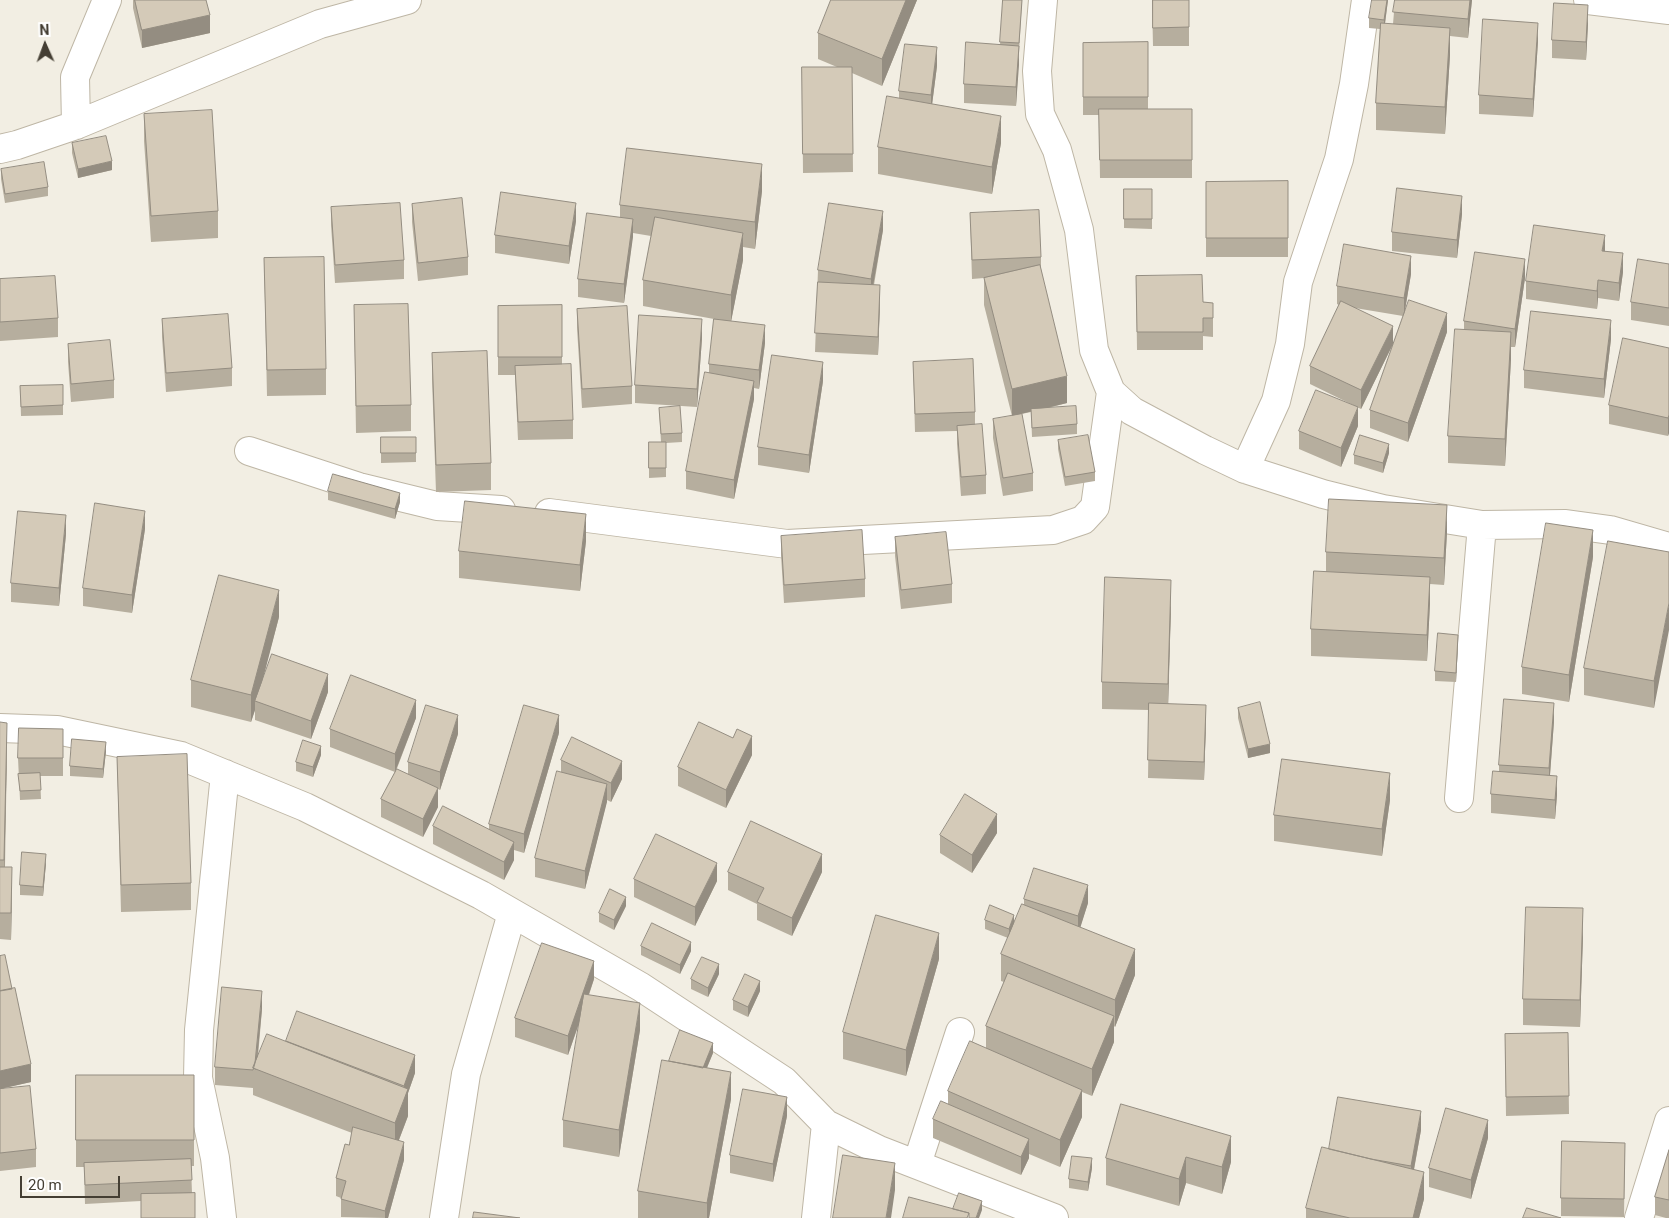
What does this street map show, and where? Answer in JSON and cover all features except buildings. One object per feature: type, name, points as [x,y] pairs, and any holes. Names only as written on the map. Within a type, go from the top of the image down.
[{"type":"street","points":[[76,125],[76,78],[107,0]]},
{"type":"street","points":[[0,149],[76,125],[320,24],[407,0]]},
{"type":"street","points":[[1043,0],[1037,71],[1040,114],[1057,150],[1078,230],[1094,350],[1111,392],[1132,411],[1205,450],[1245,468],[1323,494],[1383,509],[1482,525],[1566,524],[1610,530],[1669,547]]},
{"type":"street","points":[[1245,468],[1276,401],[1290,344],[1298,282],[1339,159],[1354,84],[1366,0]]},
{"type":"street","points":[[1588,0],[1669,10]]},
{"type":"street","points":[[249,451],[359,487],[437,506],[557,514],[786,544],[1053,530],[1082,520],[1095,507],[1111,392]]},
{"type":"street","points":[[1459,798],[1482,525]]},
{"type":"street","points":[[0,728],[57,730],[181,756],[305,807],[482,895],[641,987],[784,1081],[826,1124],[879,1150],[1054,1218]]},
{"type":"street","points":[[222,1218],[215,1158],[198,1078],[199,1030],[225,774]]},
{"type":"street","points":[[444,1218],[466,1074],[512,913]]},
{"type":"street","points":[[917,1164],[960,1032]]},
{"type":"street","points":[[1639,1218],[1669,1121]]},
{"type":"street","points":[[816,1218],[826,1124]]}]
